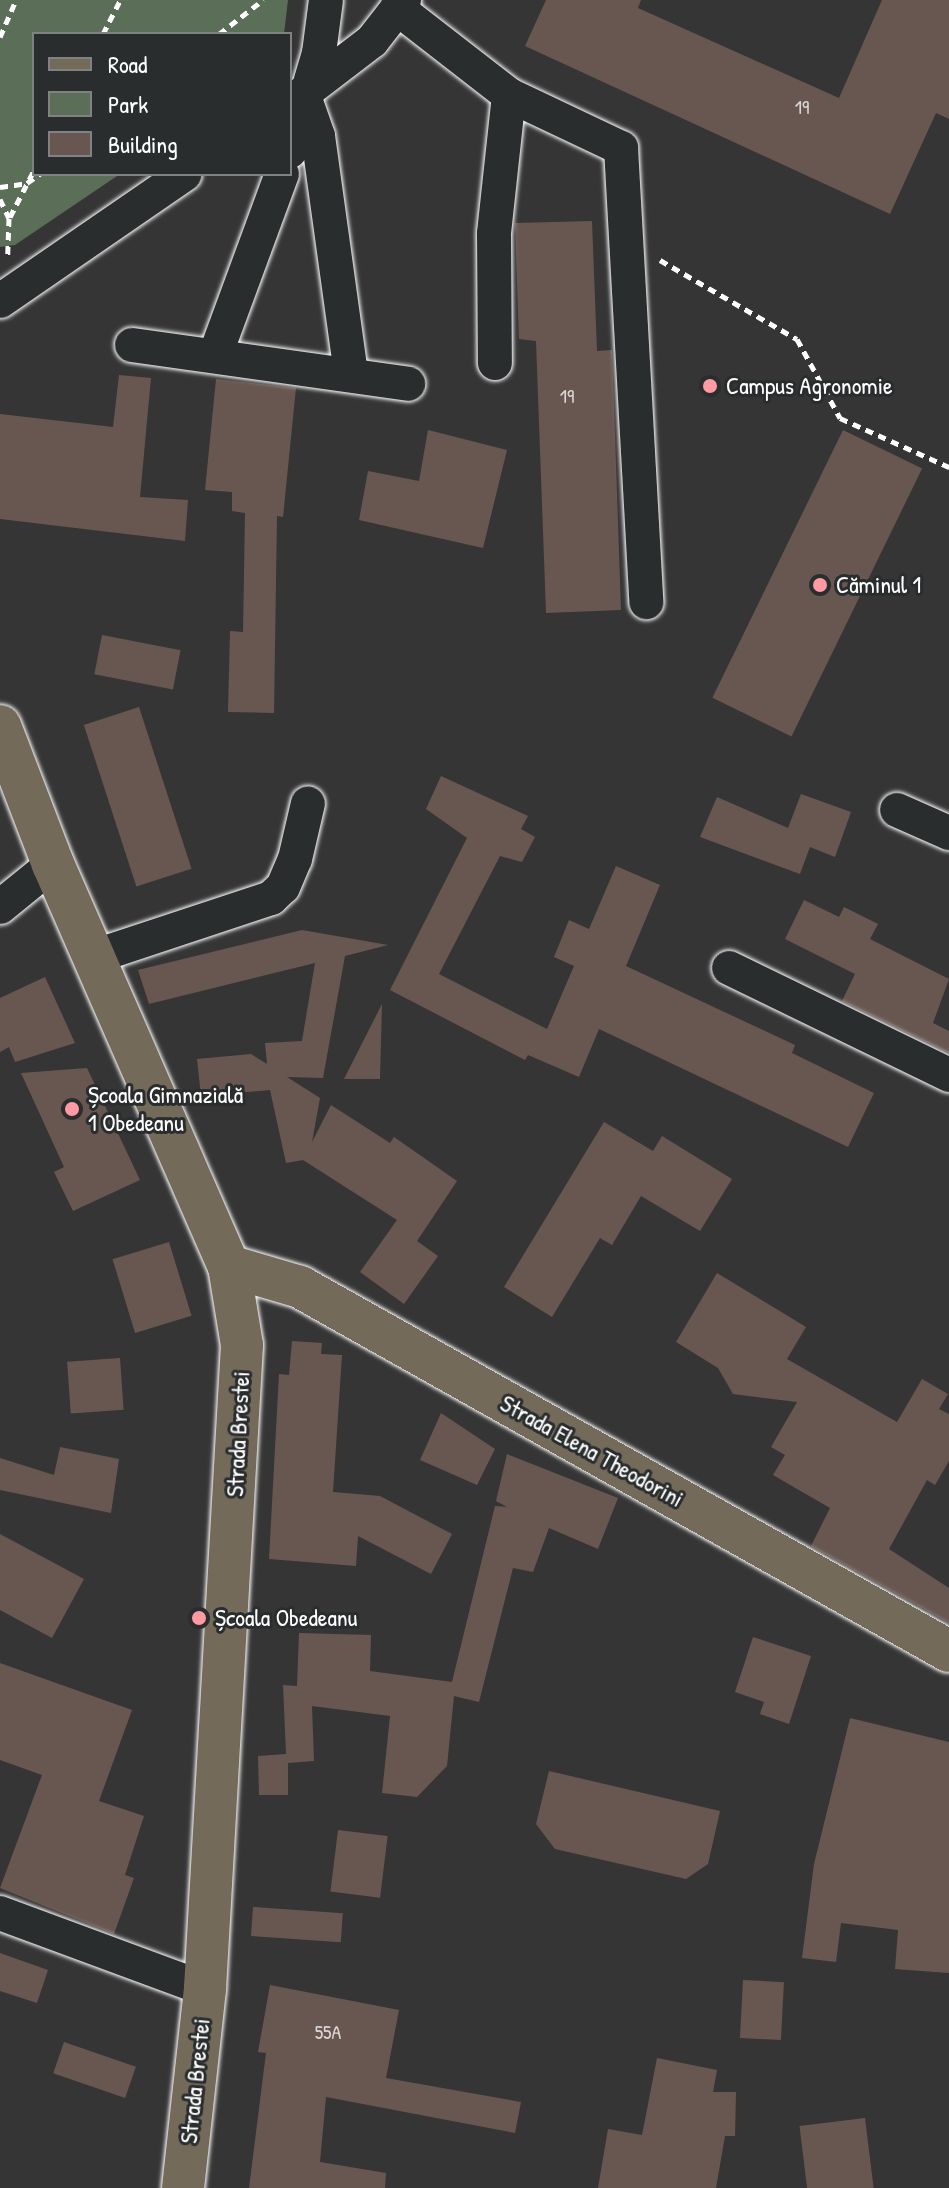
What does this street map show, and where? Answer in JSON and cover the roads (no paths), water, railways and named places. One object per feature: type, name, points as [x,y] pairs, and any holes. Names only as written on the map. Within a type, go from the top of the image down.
[{"type":"main road","name":"Strada Brestei","points":[[0,726],[53,864],[229,1266],[242,1345],[205,1989],[183,2188]]},
{"type":"main road","name":"Strada Elena Theodorini","points":[[229,1266],[300,1287],[949,1651]]},
{"type":"street","points":[[292,136],[297,98],[319,53],[326,0]]},
{"type":"street","points":[[297,98],[372,41],[401,4],[509,95],[621,148],[646,602]]},
{"type":"street","points":[[495,363],[494,234],[509,95]]},
{"type":"street","points":[[297,98],[318,136],[351,375]]},
{"type":"street","points":[[0,301],[182,176]]},
{"type":"street","points":[[216,353],[281,176]]},
{"type":"street","points":[[132,345],[216,353],[408,384]]},
{"type":"street","points":[[93,957],[271,898],[283,887],[295,859],[308,803]]},
{"type":"street","points":[[897,810],[949,833]]},
{"type":"street","points":[[0,907],[53,864]]},
{"type":"street","points":[[729,968],[949,1075]]},
{"type":"street","points":[[0,1913],[205,1989]]},
{"type":"place","name":"Campus Agronomie","points":[[710,386]]},
{"type":"place","name":"Căminul 1","points":[[820,585]]},
{"type":"place","name":"Școala Gimnazială 1 Obedeanu","points":[[72,1109]]},
{"type":"place","name":"Școala Obedeanu","points":[[199,1618]]}]
